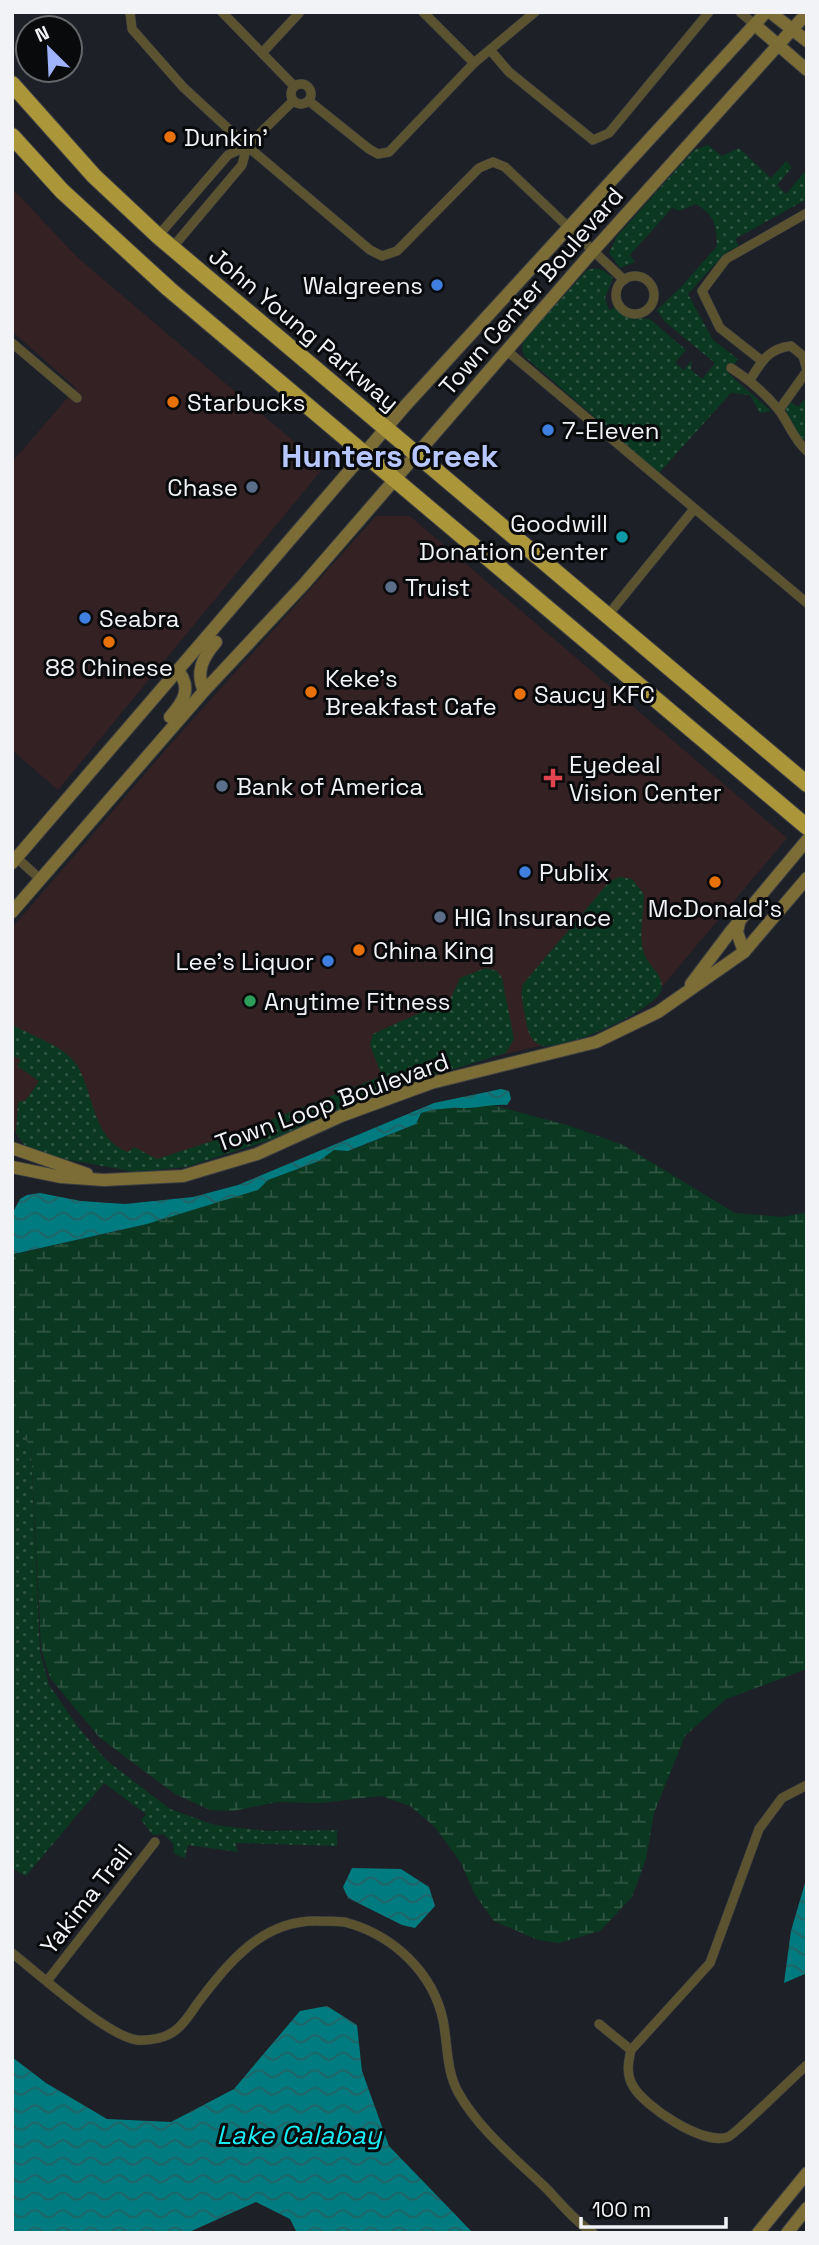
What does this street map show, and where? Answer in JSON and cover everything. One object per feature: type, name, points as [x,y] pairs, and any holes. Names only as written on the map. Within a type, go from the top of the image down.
[{"type":"highway","name":"John Young Parkway","points":[[12,84],[58,138],[158,236],[807,784]]},
{"type":"highway","points":[[12,136],[107,234],[807,827]]},
{"type":"street","points":[[130,12],[130,23],[136,34],[183,87],[247,146],[370,250],[382,256],[397,251],[479,168],[493,162],[505,167],[624,280]]},
{"type":"street","points":[[222,12],[295,86],[307,86],[311,94],[309,101]]},
{"type":"street","points":[[262,53],[300,12]]},
{"type":"street","points":[[423,12],[474,63]]},
{"type":"street","points":[[309,101],[369,149],[378,154],[389,152],[474,63],[535,12]]},
{"type":"street","points":[[491,51],[509,72],[593,140],[609,133],[709,12]]},
{"type":"street","points":[[740,12],[807,70]]},
{"type":"street","points":[[768,12],[807,41]]},
{"type":"street","name":"Town Center Boulevard","points":[[14,860],[260,578],[386,428],[568,225],[768,12]]},
{"type":"street","name":"Town Center Boulevard","points":[[12,912],[204,691],[305,583],[593,251],[807,13]]},
{"type":"street","points":[[293,101],[291,95],[295,86]]},
{"type":"street","points":[[158,236],[228,155],[247,146],[293,101]]},
{"type":"street","points":[[293,101],[301,104],[309,101]]},
{"type":"street","points":[[172,248],[242,165],[247,146]]},
{"type":"street","points":[[762,360],[720,328],[702,291],[726,259],[807,214]]},
{"type":"street","points":[[642,277],[652,285],[655,297],[645,312],[633,314],[618,303],[617,290],[624,280],[642,277]]},
{"type":"street","points":[[12,343],[77,398]]},
{"type":"street","points":[[750,380],[762,360],[776,347],[791,346],[803,356],[807,371],[779,410]]},
{"type":"street","points":[[506,350],[807,603]]},
{"type":"street","points":[[731,368],[750,380],[779,410],[797,442],[807,451]]},
{"type":"street","points":[[608,615],[694,509]]},
{"type":"street","name":"Town Center Boulevard","points":[[204,691],[199,681],[200,667],[207,652],[252,600],[260,578]]},
{"type":"street","name":"Town Center Boulevard","points":[[117,790],[130,763],[179,707],[186,693],[186,681],[179,672]]},
{"type":"street","name":"Town Loop Boulevard","points":[[684,993],[740,919],[807,840]]},
{"type":"street","points":[[14,860],[40,879]]},
{"type":"street","name":"Town Loop Boulevard","points":[[12,1167],[61,1177],[104,1180],[183,1177],[257,1154],[341,1116],[431,1083],[596,1042],[636,1024],[744,952],[807,878]]},
{"type":"street","points":[[740,919],[737,932],[744,952]]},
{"type":"street","name":"Town Loop Boulevard","points":[[12,1148],[104,1180]]},
{"type":"street","points":[[807,1785],[782,1798],[759,1829],[710,1964],[631,2050],[627,2068],[633,2088],[681,2127],[709,2140],[730,2137],[807,2065]]},
{"type":"street","name":"Yakima Trail","points":[[47,1981],[155,1842]]},
{"type":"street","points":[[12,1953],[113,2031],[136,2040],[157,2039],[177,2030],[225,1967],[249,1944],[273,1929],[300,1921],[346,1922],[377,1934],[399,1948],[422,1974],[435,1996],[443,2020],[448,2064],[457,2090],[474,2118],[593,2233]]},
{"type":"street","points":[[599,2024],[631,2050]]},
{"type":"street","points":[[758,2233],[807,2173]]},
{"type":"street","points":[[787,2233],[807,2208]]},
{"type":"shaded area","points":[[12,188],[77,257],[324,467],[58,790],[12,750],[12,462],[76,388],[12,331]]},
{"type":"shaded area","points":[[376,516],[410,516],[787,838],[655,995],[560,1041],[443,1069],[398,1083],[186,1164],[25,1137],[12,1130],[12,928],[168,747]]},
{"type":"green space","points":[[708,145],[722,156],[739,148],[771,178],[786,161],[792,167],[777,185],[786,194],[807,169],[807,199],[735,239],[739,246],[725,253],[688,294],[713,340],[738,359],[728,373],[771,411],[760,413],[750,395],[731,393],[659,473],[524,356],[522,348],[524,340],[587,270],[598,269],[613,278],[605,298],[609,310],[616,307],[629,317],[650,319],[686,350],[675,363],[684,370],[692,360],[691,370],[702,379],[715,363],[665,322],[657,310],[717,246],[711,217],[696,204],[679,211],[672,208],[630,255],[635,262],[620,268],[609,253],[617,236],[694,150]]},
{"type":"green space","points":[[807,396],[807,442],[798,434],[785,409],[791,402],[798,407]]},
{"type":"green space","points":[[620,877],[632,879],[644,894],[643,951],[660,977],[661,991],[642,1009],[604,1029],[564,1043],[548,1046],[538,1044],[527,1028],[522,1000],[523,984],[610,881]]},
{"type":"green space","points":[[485,968],[497,971],[502,978],[514,1039],[506,1053],[389,1089],[273,1139],[186,1167],[136,1172],[53,1157],[26,1148],[16,1133],[18,1102],[26,1100],[39,1081],[17,1066],[21,1060],[12,1055],[12,1024],[64,1052],[77,1065],[101,1127],[116,1146],[128,1152],[134,1147],[157,1159],[240,1132],[382,1076],[370,1045],[373,1034],[446,1001],[452,996],[460,978]]},
{"type":"green space","points":[[488,1104],[567,1125],[623,1145],[735,1213],[783,1217],[807,1212],[807,1669],[726,1699],[685,1736],[654,1813],[646,1859],[632,1897],[600,1931],[559,1943],[538,1940],[494,1921],[475,1895],[461,1863],[435,1827],[410,1806],[381,1796],[320,1803],[277,1802],[233,1811],[210,1810],[175,1794],[99,1737],[50,1678],[41,1648],[31,1448],[12,1417],[12,1255],[147,1224],[258,1190],[268,1180],[319,1161],[334,1150],[349,1151],[416,1124],[421,1113]]},
{"type":"green space","points":[[12,1417],[31,1448],[40,1652],[49,1685],[78,1727],[106,1760],[170,1809],[214,1825],[268,1831],[337,1830],[337,1846],[235,1843],[238,1852],[188,1845],[185,1858],[174,1854],[173,1843],[163,1834],[153,1835],[141,1820],[146,1814],[104,1783],[26,1876],[12,1868]]},
{"type":"water","points":[[501,1089],[509,1091],[511,1099],[507,1105],[421,1113],[416,1124],[348,1151],[334,1150],[319,1161],[268,1180],[258,1190],[147,1224],[14,1254],[12,1251],[12,1214],[20,1199],[27,1195],[40,1193],[81,1201],[125,1204],[193,1197],[238,1185],[434,1103]]},
{"type":"water","points":[[352,1868],[401,1869],[429,1887],[435,1906],[415,1928],[402,1925],[348,1898],[343,1887]]},
{"type":"water","points":[[807,1876],[807,1973],[784,1983],[791,1931]]},
{"type":"water","name":"Lake Calabay","points":[[327,2006],[357,2025],[362,2071],[389,2146],[473,2233],[297,2233],[290,2219],[256,2202],[187,2233],[12,2233],[12,2057],[46,2083],[107,2119],[171,2122],[234,2089],[300,2011]]},
{"type":"place","name":"Dunkin'","points":[[170,137]]},
{"type":"place","name":"Walgreens","points":[[437,285]]},
{"type":"place","name":"Starbucks","points":[[173,402]]},
{"type":"place","name":"7-Eleven","points":[[548,430]]},
{"type":"place","name":"Chase","points":[[252,487]]},
{"type":"place","name":"Goodwill Donation Center","points":[[622,537]]},
{"type":"place","name":"Truist","points":[[391,587]]},
{"type":"place","name":"Seabra","points":[[85,618]]},
{"type":"place","name":"88 Chinese","points":[[109,642]]},
{"type":"place","name":"Keke's Breakfast Cafe","points":[[311,692]]},
{"type":"place","name":"Saucy KFC","points":[[520,694]]},
{"type":"place","name":"Eyedeal Vision Center","points":[[553,778]]},
{"type":"place","name":"Bank of America","points":[[222,786]]},
{"type":"place","name":"Publix","points":[[525,872]]},
{"type":"place","name":"McDonald's","points":[[715,882]]},
{"type":"place","name":"HIG Insurance","points":[[440,917]]},
{"type":"place","name":"China King","points":[[359,950]]},
{"type":"place","name":"Lee's Liquor","points":[[328,961]]},
{"type":"place","name":"Anytime Fitness","points":[[250,1001]]},
{"type":"district","name":"Hunters Creek","points":[[390,456]]}]
